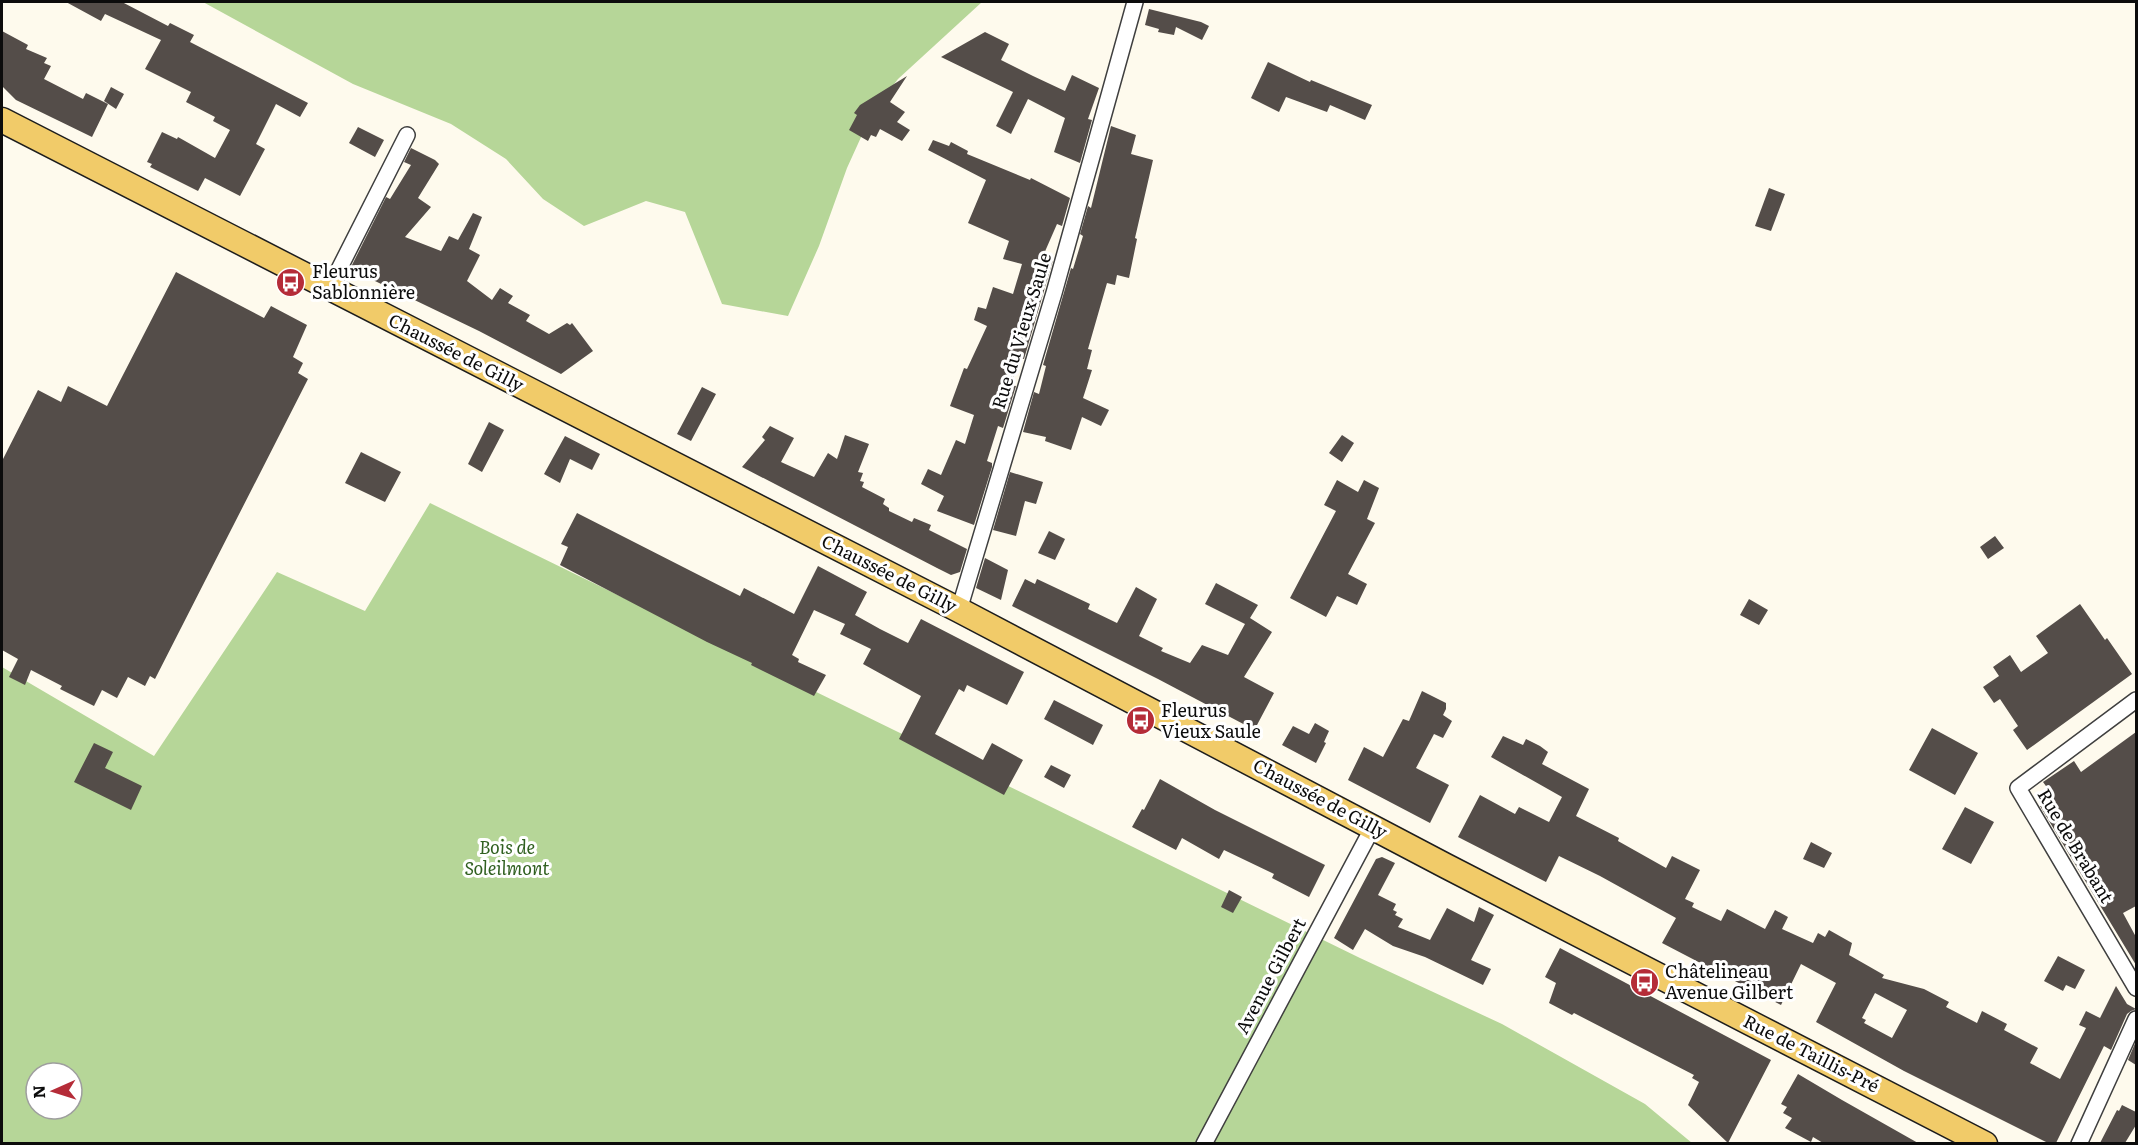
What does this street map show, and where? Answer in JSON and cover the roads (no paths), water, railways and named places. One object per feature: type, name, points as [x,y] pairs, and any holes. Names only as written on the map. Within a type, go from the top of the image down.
[{"type":"main road","name":"Chaussée de Gilly","points":[[2,120],[958,610],[1446,866]]},
{"type":"main road","name":"Rue de Taillis-Pré","points":[[1446,866],[1985,1143]]},
{"type":"street","name":"Rue du Vieux Saule","points":[[958,610],[1054,293],[1135,2]]},
{"type":"street","points":[[329,288],[407,135]]},
{"type":"street","name":"Rue de Brabant","points":[[2136,700],[2018,788],[2136,988]]},
{"type":"street","name":"Avenue Gilbert","points":[[1204,1143],[1373,827]]},
{"type":"street","points":[[2079,1143],[2136,1019]]},
{"type":"place","name":"Fleurus Sablonnière","points":[[291,282]]},
{"type":"place","name":"Fleurus Vieux Saule","points":[[1140,721]]},
{"type":"place","name":"Châtelineau Avenue Gilbert","points":[[1644,982]]},
{"type":"park label","name":"Bois de Soleilmont","points":[[507,858]]}]
